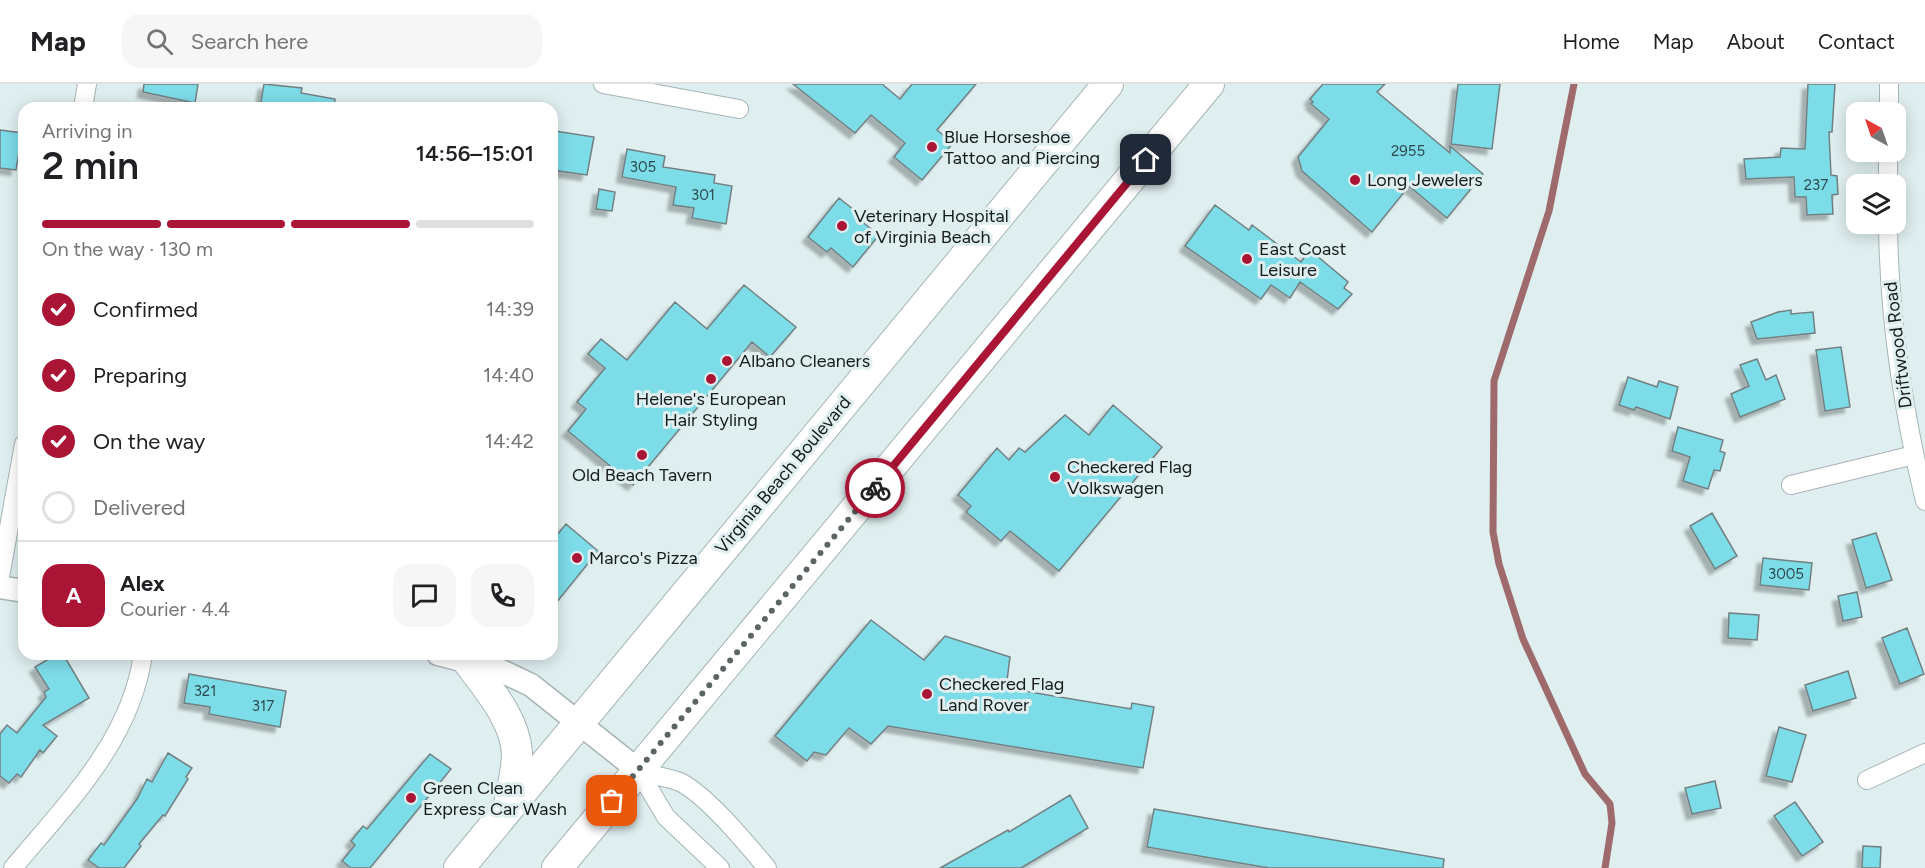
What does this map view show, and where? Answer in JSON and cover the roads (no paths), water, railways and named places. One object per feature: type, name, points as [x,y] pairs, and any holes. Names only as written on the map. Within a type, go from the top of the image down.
[{"type":"main road","name":"Virginia Beach Boulevard","points":[[459,868],[1108,84]]},
{"type":"main road","points":[[557,868],[1209,84]]},
{"type":"main road","points":[[467,660],[493,696],[514,738],[516,761],[508,809]]},
{"type":"street","points":[[84,102],[87,84]]},
{"type":"street","points":[[603,84],[739,109]]},
{"type":"street","points":[[1889,84],[1889,102]]},
{"type":"street","name":"Driftwood Road","points":[[1888,234],[1889,271],[1914,455],[1925,501]]},
{"type":"street","points":[[1791,485],[1914,455]]},
{"type":"street","points":[[0,577],[18,477]]},
{"type":"street","points":[[0,587],[18,590]]},
{"type":"street","points":[[13,868],[93,772],[120,729],[130,706],[142,660]]},
{"type":"street","points":[[467,660],[514,676],[580,722],[638,770],[666,817],[720,868]]},
{"type":"street","points":[[1867,780],[1925,753]]},
{"type":"street","points":[[638,770],[673,779],[689,788],[734,829],[767,868]]},
{"type":"waterway","points":[[1574,84],[1549,211],[1494,381],[1493,532],[1499,564],[1523,639],[1585,774],[1610,804],[1612,823],[1605,868]]},
{"type":"place","name":"Blue Horseshoe Tattoo and Piercing","points":[[932,147]]},
{"type":"place","name":"Long Jewelers","points":[[1355,180]]},
{"type":"place","name":"Veterinary Hospital of Virginia Beach","points":[[842,226]]},
{"type":"place","name":"East Coast Leisure","points":[[1247,259]]},
{"type":"place","name":"Albano Cleaners","points":[[727,361]]},
{"type":"place","name":"Helene's European Hair Styling","points":[[711,379]]},
{"type":"place","name":"Old Beach Tavern","points":[[642,455]]},
{"type":"place","name":"Checkered Flag Volkswagen","points":[[1055,477]]},
{"type":"place","name":"Marco's Pizza","points":[[577,558]]},
{"type":"place","name":"Checkered Flag Land Rover","points":[[927,694]]},
{"type":"place","name":"Green Clean Express Car Wash","points":[[411,798]]}]
